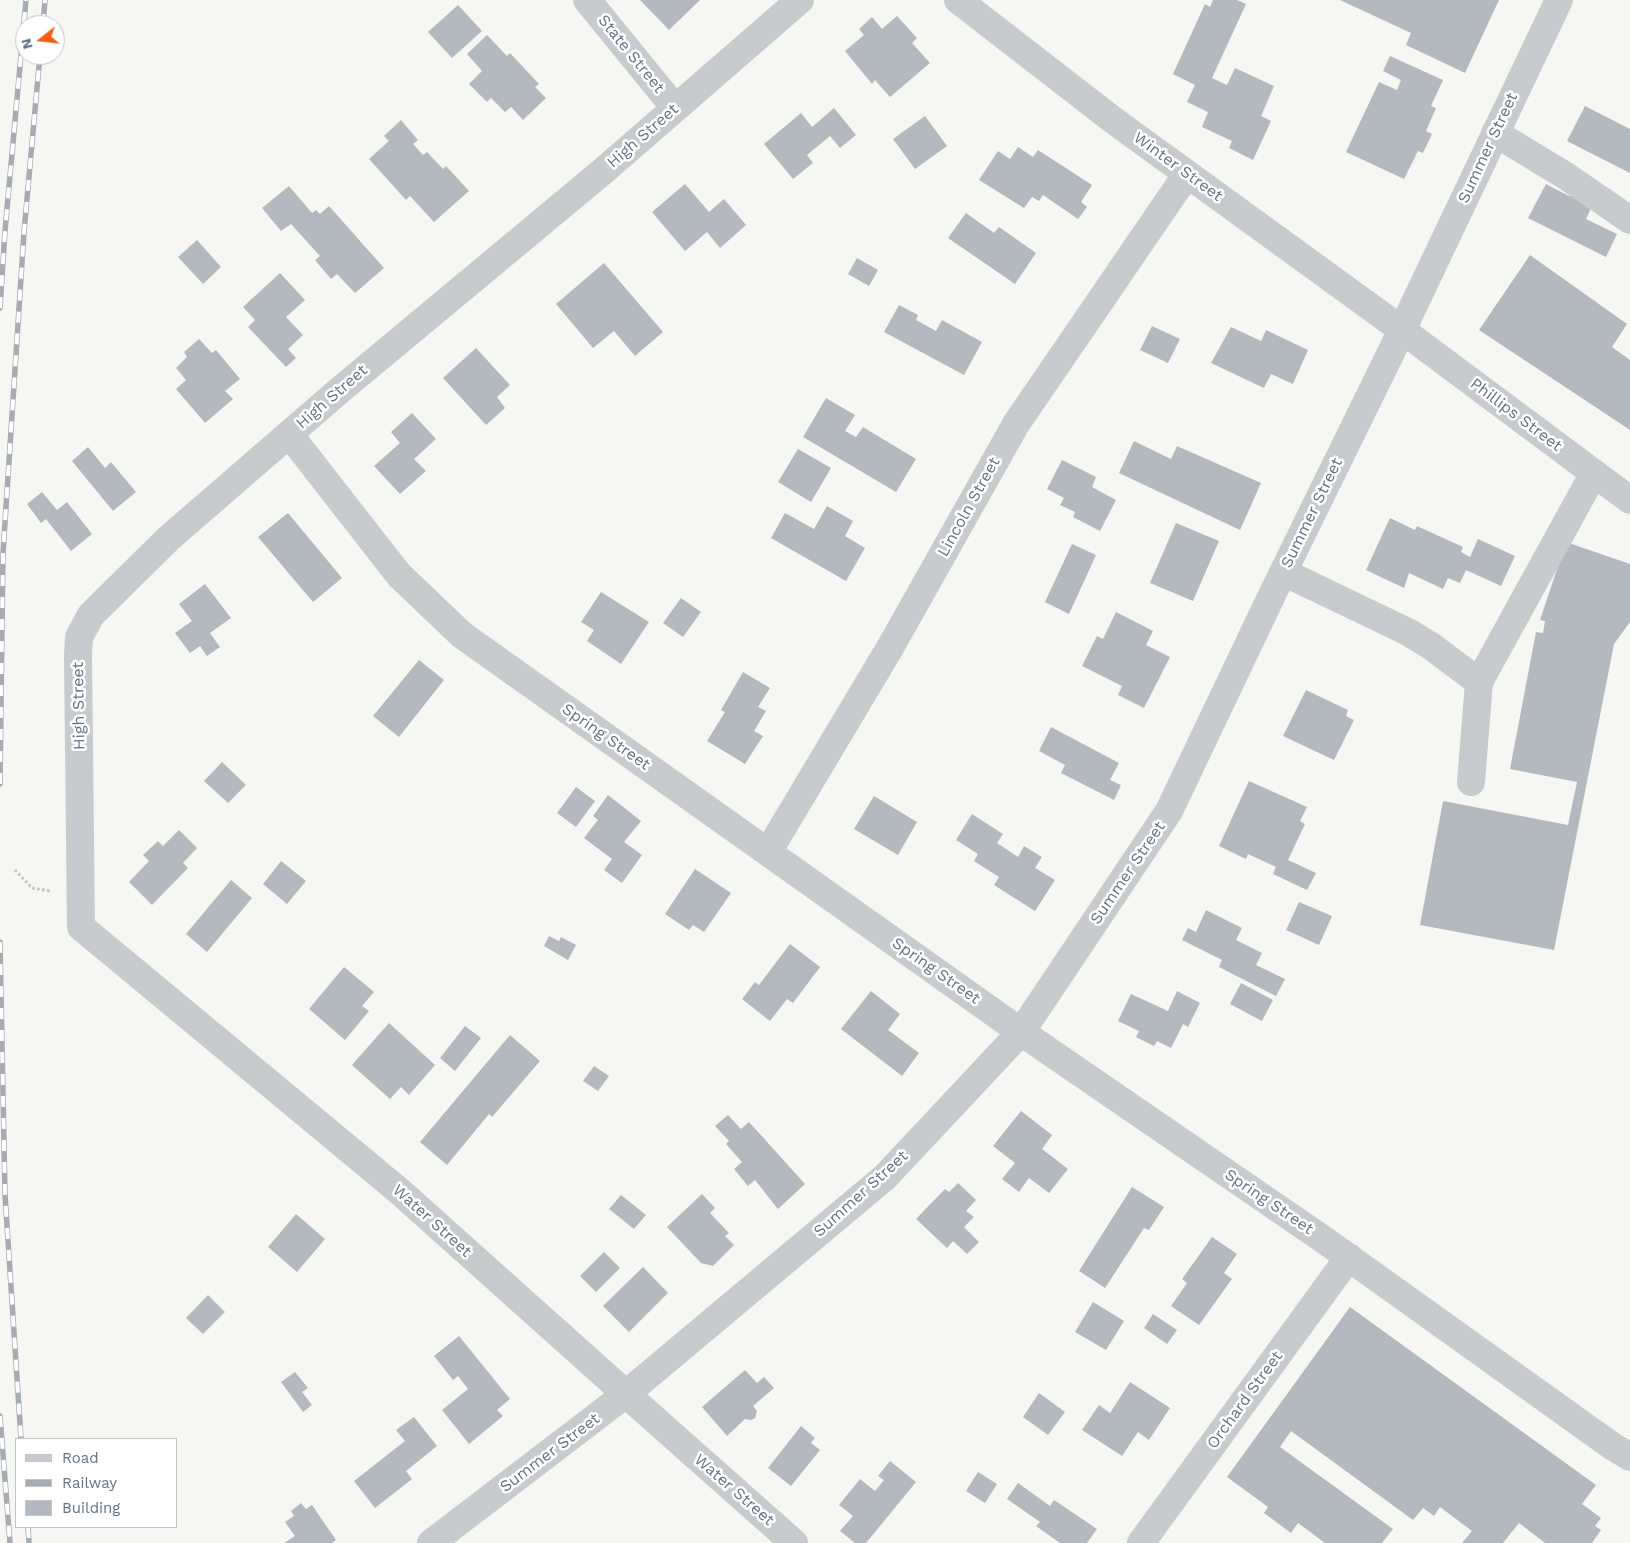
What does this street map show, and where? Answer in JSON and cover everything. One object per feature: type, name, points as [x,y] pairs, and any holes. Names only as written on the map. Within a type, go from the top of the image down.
[{"type":"street","name":"State Street","points":[[587,0],[675,108]]},
{"type":"street","name":"High Street","points":[[81,895],[78,656],[79,637],[91,615],[169,538],[340,390],[587,184],[800,0]]},
{"type":"street","name":"Winter Street","points":[[958,0],[1113,120],[1402,330]]},
{"type":"street","name":"Summer Street","points":[[431,1543],[626,1394],[885,1177],[1021,1032],[1169,811],[1283,572],[1402,330],[1559,0]]},
{"type":"street","points":[[1495,133],[1566,176],[1630,220]]},
{"type":"street","name":"Lincoln Street","points":[[768,852],[891,646],[1016,424],[1187,174]]},
{"type":"street","name":"Phillips Street","points":[[1402,330],[1630,500]]},
{"type":"street","name":"Spring Street","points":[[289,434],[399,576],[462,635],[1021,1032],[1349,1257],[1630,1457]]},
{"type":"street","points":[[1471,782],[1479,682],[1594,473]]},
{"type":"street","points":[[1283,572],[1408,632],[1431,646],[1479,682]]},
{"type":"street","name":"Water Street","points":[[81,895],[81,927],[398,1190],[794,1543]]},
{"type":"street","name":"Orchard Street","points":[[1141,1543],[1349,1257]]},
{"type":"path","points":[[15,870],[32,888],[81,895]]},
{"type":"building","points":[[640,0],[700,0],[669,30]]},
{"type":"building","points":[[1213,0],[1237,0],[1246,4],[1212,78],[1227,85],[1235,68],[1274,86],[1261,116],[1271,121],[1253,160],[1229,148],[1232,141],[1202,127],[1208,112],[1187,102],[1195,85],[1173,74],[1205,4],[1210,7]]},
{"type":"building","points":[[1340,0],[1499,0],[1465,73],[1406,45],[1411,33]]},
{"type":"building","points":[[458,5],[482,31],[452,58],[428,32]]},
{"type":"building","points":[[897,16],[917,38],[912,43],[930,63],[890,97],[875,80],[872,84],[845,51],[864,35],[859,29],[872,17],[882,29]]},
{"type":"building","points":[[487,35],[507,56],[510,53],[539,84],[535,87],[546,98],[523,120],[511,107],[505,112],[491,98],[487,102],[469,84],[482,71],[467,54]]},
{"type":"building","points":[[1390,56],[1443,80],[1431,106],[1436,108],[1426,131],[1432,134],[1423,153],[1418,151],[1404,179],[1346,152],[1379,82],[1397,90],[1401,80],[1383,71]]},
{"type":"building","points":[[1585,106],[1630,129],[1630,173],[1567,141]]},
{"type":"building","points":[[834,108],[856,135],[840,148],[830,136],[807,155],[813,163],[793,179],[764,144],[801,113],[812,127]]},
{"type":"building","points":[[925,116],[947,146],[915,169],[893,139]]},
{"type":"building","points":[[401,120],[418,140],[413,144],[423,155],[427,152],[443,169],[446,166],[469,191],[434,222],[410,196],[406,200],[369,159],[389,141],[384,136]]},
{"type":"building","points":[[1018,147],[1033,157],[1038,150],[1092,185],[1081,202],[1087,207],[1078,219],[1043,195],[1039,201],[1032,197],[1024,208],[979,180],[998,151],[1010,159]]},
{"type":"building","points":[[685,184],[709,212],[724,199],[746,225],[720,248],[707,232],[685,251],[652,212]]},
{"type":"building","points":[[1546,184],[1569,196],[1577,193],[1592,206],[1586,219],[1617,234],[1606,257],[1528,218]]},
{"type":"building","points":[[289,186],[312,213],[316,210],[320,214],[329,206],[384,268],[355,293],[337,274],[331,279],[315,260],[320,256],[291,224],[281,231],[262,208]]},
{"type":"building","points":[[966,213],[994,233],[999,227],[1036,253],[1015,284],[948,238]]},
{"type":"building","points":[[197,240],[221,267],[203,284],[178,257]]},
{"type":"building","points":[[1530,255],[1627,324],[1612,347],[1630,360],[1630,430],[1479,330]]},
{"type":"building","points":[[857,258],[878,270],[869,286],[848,274]]},
{"type":"building","points":[[604,263],[663,332],[635,356],[614,331],[593,348],[556,304]]},
{"type":"building","points":[[280,273],[305,300],[286,317],[303,335],[288,349],[296,358],[286,367],[248,327],[255,320],[243,307]]},
{"type":"building","points":[[899,305],[918,315],[916,320],[936,331],[942,320],[982,342],[964,375],[884,332]]},
{"type":"building","points":[[1152,326],[1180,339],[1168,363],[1140,350]]},
{"type":"building","points":[[1231,327],[1261,341],[1266,330],[1308,350],[1293,384],[1271,374],[1264,388],[1211,363]]},
{"type":"building","points":[[199,339],[212,353],[216,350],[240,379],[225,391],[233,399],[205,423],[176,389],[186,380],[176,368],[187,357],[184,352]]},
{"type":"building","points":[[476,348],[510,385],[497,397],[505,408],[486,425],[443,378]]},
{"type":"building","points":[[826,398],[855,415],[845,431],[856,437],[863,427],[916,459],[896,492],[803,437]]},
{"type":"building","points":[[412,413],[436,439],[414,459],[426,471],[400,494],[374,466],[400,443],[391,432]]},
{"type":"building","points":[[1134,441],[1171,459],[1177,446],[1261,483],[1240,530],[1119,473]]},
{"type":"building","points":[[88,447],[105,468],[111,462],[136,492],[113,511],[72,461]]},
{"type":"building","points":[[798,449],[831,468],[811,502],[778,482]]},
{"type":"building","points":[[1062,460],[1096,477],[1092,487],[1116,500],[1100,531],[1073,517],[1075,512],[1060,505],[1064,498],[1047,489]]},
{"type":"building","points":[[42,492],[57,510],[67,502],[92,534],[71,551],[46,519],[41,523],[27,504]]},
{"type":"building","points":[[827,506],[853,521],[845,536],[865,548],[846,581],[771,538],[785,513],[814,529]]},
{"type":"building","points":[[288,513],[342,578],[313,602],[258,537]]},
{"type":"building","points":[[1390,518],[1415,530],[1417,526],[1463,547],[1461,552],[1470,557],[1478,539],[1515,556],[1501,586],[1466,570],[1460,583],[1448,578],[1443,589],[1409,573],[1404,588],[1366,570]]},
{"type":"building","points":[[1176,523],[1219,541],[1193,601],[1150,583]]},
{"type":"building","points":[[1566,542],[1630,564],[1630,622],[1614,644],[1554,950],[1420,925],[1443,801],[1568,825],[1577,782],[1510,769],[1536,632],[1543,633],[1545,621],[1540,620]]},
{"type":"building","points":[[1072,544],[1096,555],[1069,614],[1045,602]]},
{"type":"building","points":[[205,584],[231,618],[210,633],[220,647],[207,656],[200,646],[190,653],[175,633],[192,621],[179,604]]},
{"type":"building","points":[[601,592],[649,622],[621,664],[587,641],[594,630],[581,622]]},
{"type":"building","points":[[681,598],[701,612],[683,637],[663,623]]},
{"type":"building","points":[[1116,612],[1153,631],[1146,645],[1170,657],[1144,708],[1118,695],[1122,686],[1082,666],[1097,636],[1103,639]]},
{"type":"building","points":[[419,660],[444,680],[399,737],[373,716]]},
{"type":"building","points":[[743,672],[770,688],[758,707],[766,711],[754,731],[763,736],[745,764],[707,741],[725,712],[721,710]]},
{"type":"building","points":[[1306,690],[1348,710],[1346,716],[1354,720],[1334,760],[1283,736]]},
{"type":"building","points":[[1051,727],[1119,763],[1110,780],[1121,785],[1114,800],[1061,773],[1065,765],[1039,751]]},
{"type":"building","points":[[222,762],[246,785],[228,803],[204,781]]},
{"type":"building","points":[[1249,781],[1307,807],[1300,821],[1305,824],[1288,860],[1316,873],[1307,890],[1273,874],[1276,867],[1248,854],[1246,859],[1219,846]]},
{"type":"building","points":[[576,787],[595,801],[576,827],[557,813]]},
{"type":"building","points":[[608,795],[641,821],[624,842],[642,855],[622,883],[604,870],[612,859],[584,838],[598,820],[593,816]]},
{"type":"building","points":[[874,796],[917,822],[898,855],[854,829]]},
{"type":"building","points":[[972,814],[1003,834],[997,843],[1018,857],[1024,846],[1042,857],[1035,868],[1055,880],[1035,911],[994,885],[999,877],[974,861],[978,854],[956,840]]},
{"type":"building","points":[[179,830],[197,848],[183,863],[188,868],[152,905],[129,882],[149,861],[143,855],[158,841],[163,846]]},
{"type":"building","points":[[281,861],[306,881],[287,904],[263,884]]},
{"type":"building","points":[[695,869],[731,893],[704,932],[693,925],[689,930],[665,914]]},
{"type":"building","points":[[231,880],[252,898],[207,952],[186,934]]},
{"type":"building","points":[[1299,902],[1332,916],[1319,945],[1286,930]]},
{"type":"building","points":[[1206,910],[1242,928],[1236,940],[1262,953],[1256,965],[1285,979],[1276,996],[1219,967],[1222,960],[1182,940],[1188,928],[1196,932]]},
{"type":"building","points":[[549,936],[559,941],[561,937],[576,945],[568,960],[544,946]]},
{"type":"building","points":[[790,944],[820,967],[793,1003],[787,999],[770,1021],[742,999],[755,982],[759,985]]},
{"type":"building","points":[[344,967],[374,992],[362,1006],[369,1011],[345,1040],[309,1009]]},
{"type":"building","points":[[1241,983],[1273,1000],[1262,1021],[1230,1004]]},
{"type":"building","points":[[871,991],[900,1014],[888,1030],[919,1053],[902,1076],[841,1029]]},
{"type":"building","points":[[1177,991],[1200,1003],[1188,1027],[1183,1024],[1171,1048],[1157,1041],[1154,1046],[1136,1037],[1139,1031],[1118,1021],[1131,994],[1168,1011]]},
{"type":"building","points":[[389,1023],[435,1065],[409,1095],[401,1087],[390,1099],[352,1065]]},
{"type":"building","points":[[465,1026],[481,1038],[455,1071],[440,1058]]},
{"type":"building","points":[[510,1035],[540,1061],[492,1117],[489,1114],[447,1165],[420,1142]]},
{"type":"building","points":[[594,1066],[609,1076],[598,1091],[583,1081]]},
{"type":"building","points":[[1021,1111],[1052,1135],[1042,1149],[1068,1169],[1049,1193],[1029,1178],[1019,1192],[1002,1179],[1015,1163],[993,1146]]},
{"type":"building","points":[[728,1115],[741,1129],[749,1122],[805,1184],[778,1209],[755,1180],[748,1186],[734,1169],[742,1162],[726,1144],[729,1141],[715,1126]]},
{"type":"building","points":[[958,1183],[976,1200],[966,1211],[974,1217],[964,1227],[979,1242],[967,1254],[953,1241],[947,1248],[916,1219],[945,1189],[949,1192]]},
{"type":"building","points":[[1132,1187],[1164,1207],[1149,1230],[1144,1228],[1105,1288],[1079,1271]]},
{"type":"building","points":[[702,1194],[715,1208],[710,1213],[729,1233],[725,1236],[734,1245],[713,1266],[701,1263],[667,1227]]},
{"type":"building","points":[[621,1195],[646,1215],[634,1229],[609,1209]]},
{"type":"building","points":[[296,1214],[325,1239],[297,1272],[268,1247]]},
{"type":"building","points":[[1212,1237],[1237,1254],[1224,1273],[1232,1279],[1199,1325],[1171,1306],[1187,1283],[1182,1279]]},
{"type":"building","points":[[604,1252],[620,1268],[596,1292],[580,1276]]},
{"type":"building","points":[[643,1267],[668,1293],[629,1332],[603,1306]]},
{"type":"building","points":[[208,1295],[225,1312],[203,1334],[186,1318]]},
{"type":"building","points":[[1093,1302],[1124,1321],[1106,1350],[1075,1332]]},
{"type":"building","points":[[1350,1307],[1596,1485],[1582,1504],[1601,1518],[1595,1526],[1601,1530],[1592,1543],[1545,1543],[1519,1523],[1503,1543],[1462,1543],[1472,1531],[1440,1507],[1434,1516],[1423,1508],[1413,1520],[1291,1431],[1280,1447],[1393,1529],[1382,1543],[1325,1543],[1298,1523],[1291,1533],[1264,1513],[1268,1507],[1227,1477]]},
{"type":"building","points":[[1153,1314],[1177,1330],[1167,1344],[1144,1328]]},
{"type":"building","points":[[459,1336],[510,1399],[497,1410],[503,1416],[469,1444],[442,1410],[468,1389],[458,1376],[453,1380],[434,1356]]},
{"type":"building","points":[[745,1370],[757,1383],[764,1377],[774,1388],[753,1406],[757,1411],[755,1418],[751,1420],[745,1419],[727,1436],[702,1407]]},
{"type":"building","points":[[295,1372],[308,1388],[302,1392],[312,1405],[303,1412],[281,1382]]},
{"type":"building","points":[[1130,1382],[1170,1408],[1149,1440],[1138,1432],[1122,1456],[1082,1430],[1099,1405],[1110,1413]]},
{"type":"building","points":[[1039,1393],[1065,1412],[1048,1435],[1023,1417]]},
{"type":"building","points":[[414,1417],[437,1446],[406,1471],[412,1479],[375,1508],[354,1481],[405,1441],[396,1430]]},
{"type":"building","points":[[801,1426],[815,1438],[811,1443],[820,1450],[791,1486],[768,1468]]},
{"type":"building","points":[[890,1461],[916,1482],[866,1543],[855,1543],[840,1531],[853,1516],[839,1505],[860,1479],[875,1491],[884,1480],[878,1476]]},
{"type":"building","points":[[978,1472],[997,1484],[985,1503],[966,1491]]},
{"type":"building","points":[[1018,1483],[1050,1506],[1054,1500],[1097,1529],[1087,1543],[1060,1543],[1036,1526],[1040,1522],[1007,1499]]},
{"type":"building","points":[[301,1503],[306,1509],[312,1505],[336,1540],[332,1543],[284,1543],[295,1536],[285,1522],[294,1516],[291,1511]]},
{"type":"railway","points":[[0,308],[26,0]]},
{"type":"railway","points":[[44,15],[45,0]]},
{"type":"railway","points":[[0,784],[3,553],[24,232],[39,65]]},
{"type":"railway","points":[[0,942],[5,1195],[21,1438]]},
{"type":"railway","points":[[0,1416],[10,1543]]},
{"type":"railway","points":[[28,1528],[29,1543]]}]
